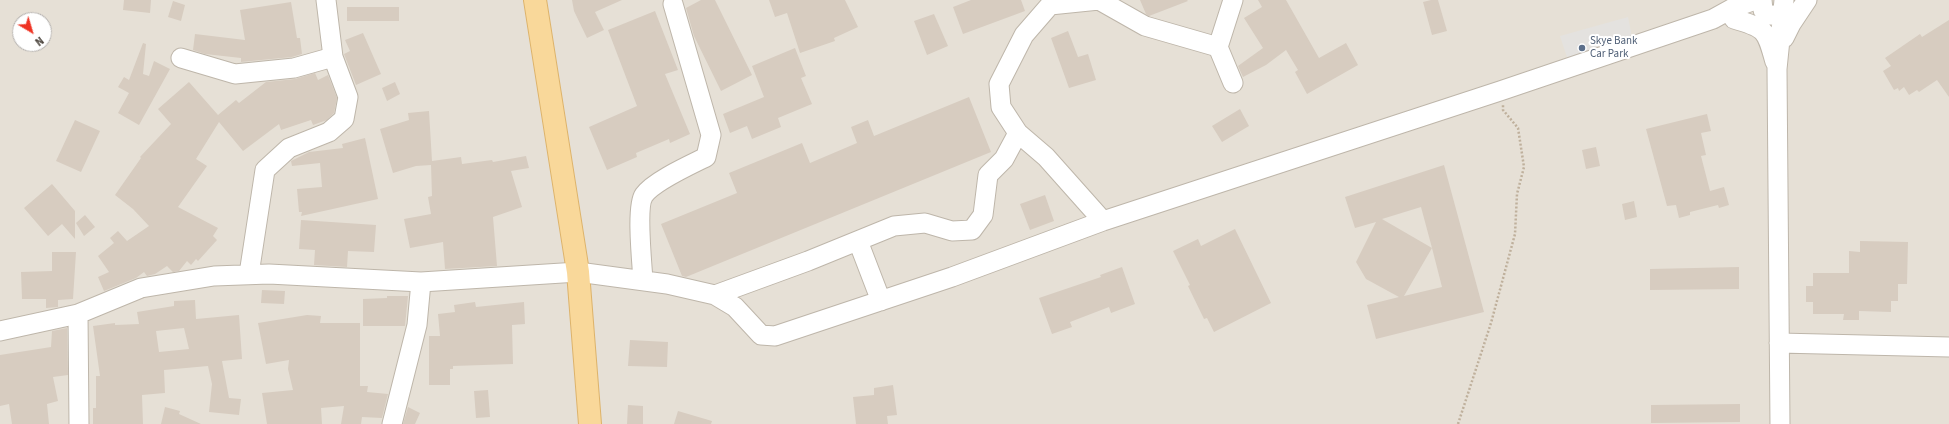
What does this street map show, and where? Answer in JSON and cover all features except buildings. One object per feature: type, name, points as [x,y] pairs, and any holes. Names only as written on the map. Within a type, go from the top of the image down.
[{"type":"main road","points":[[535,0],[578,272],[590,424]]},
{"type":"street","points":[[249,274],[266,170],[289,148],[329,132],[344,119],[348,97],[333,57],[326,0]]},
{"type":"street","points":[[1103,221],[1046,157],[1018,134],[1001,108],[999,84],[1024,35],[1049,3],[1099,0],[1145,26],[1218,47]]},
{"type":"street","points":[[1233,0],[1218,47],[1233,83]]},
{"type":"street","points":[[1780,46],[1791,24],[1807,0]]},
{"type":"street","points":[[643,280],[640,211],[644,196],[666,178],[706,156],[710,135],[675,3]]},
{"type":"street","points":[[1760,3],[1770,16],[1776,16],[1786,3]]},
{"type":"street","points":[[0,331],[78,314],[141,288],[214,276],[249,274],[421,282],[578,272],[667,284],[715,295],[734,307],[755,331],[766,336],[775,336],[881,301],[1103,221],[1500,91],[1713,19],[1733,8],[1760,3]]},
{"type":"street","points":[[1734,19],[1760,3]]},
{"type":"street","points":[[1780,424],[1777,69],[1786,3]]},
{"type":"street","points":[[1713,19],[1734,19],[1757,26],[1766,35],[1777,69]]},
{"type":"street","points":[[181,58],[235,74],[294,68],[333,57]]},
{"type":"street","points":[[715,295],[808,261],[894,226],[925,223],[952,231],[972,230],[983,215],[988,175],[1004,159],[1018,134]]},
{"type":"street","points":[[858,241],[881,301]]},
{"type":"street","points":[[392,424],[417,325],[421,282]]},
{"type":"street","points":[[78,314],[79,424]]},
{"type":"street","points":[[1779,343],[1949,348]]},
{"type":"path","points":[[1458,424],[1490,323],[1515,234],[1517,194],[1524,167],[1518,128],[1503,110],[1500,91]]},
{"type":"shaded area","points":[[0,0],[1949,0],[1949,424],[0,424]]},
{"type":"shaded area","name":"Skye Bank Car Park","points":[[1628,17],[1632,37],[1568,60],[1560,36]]},
{"type":"place","name":"Skye Bank Car Park","points":[[1582,48]]}]
